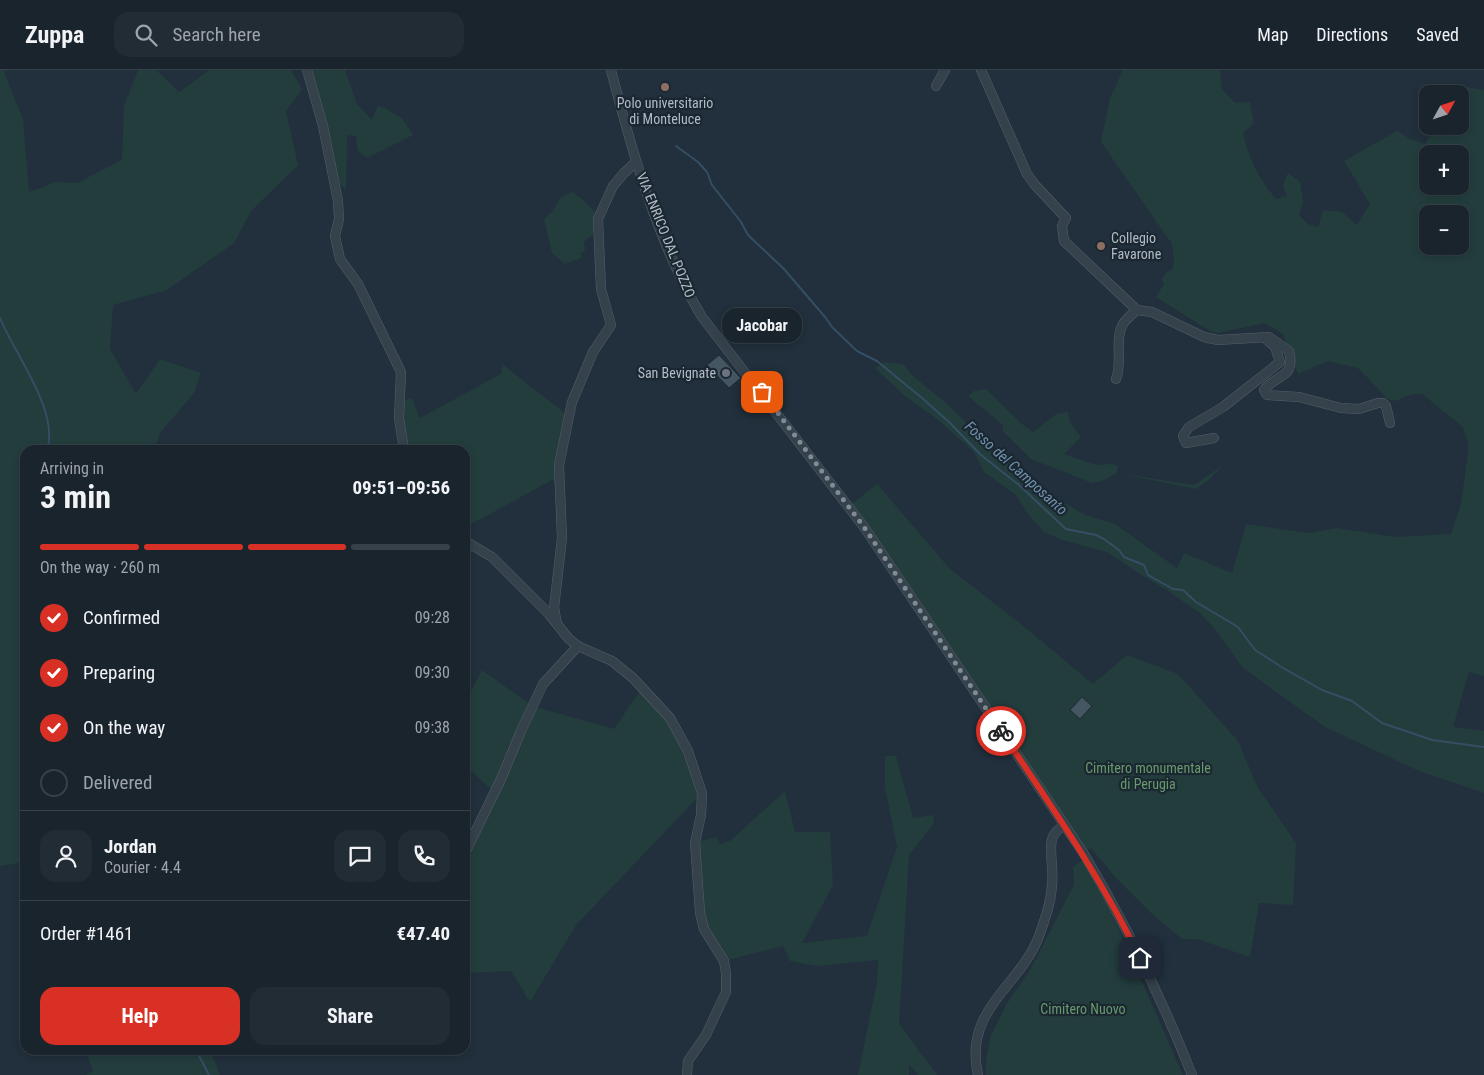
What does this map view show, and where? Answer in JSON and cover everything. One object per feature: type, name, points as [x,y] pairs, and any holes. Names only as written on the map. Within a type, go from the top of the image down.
[{"type":"street","points":[[307,70],[323,126],[338,201],[339,219],[335,236],[340,259],[358,284],[401,372],[399,418],[403,445]]},
{"type":"street","name":"VIA ENRICO DAL POZZO","points":[[611,70],[636,162],[677,269],[702,317],[864,527],[1064,825],[1116,909],[1172,1024],[1192,1075]]},
{"type":"street","points":[[936,86],[945,70]]},
{"type":"street","points":[[981,70],[1027,174],[1066,218],[1062,226],[1064,241],[1137,310],[1152,312],[1204,337],[1218,340],[1269,337],[1289,351],[1292,363],[1288,372],[1267,386],[1264,390],[1266,395],[1299,397],[1341,408],[1360,409],[1383,403],[1386,406],[1390,423]]},
{"type":"street","points":[[557,624],[554,608],[562,538],[559,465],[572,402],[594,352],[610,325],[601,289],[598,219],[613,186],[636,162]]},
{"type":"street","points":[[1116,378],[1119,372],[1119,347],[1122,327],[1137,310]]},
{"type":"street","points":[[1214,438],[1186,443],[1183,436],[1189,427],[1222,407],[1280,362],[1275,347],[1263,337]]},
{"type":"street","points":[[470,544],[492,557],[557,624],[569,639],[578,646],[612,661],[626,672],[670,718],[688,751],[702,793],[701,815],[695,843],[700,913],[704,929],[724,960],[726,992],[706,1035],[688,1061],[687,1075]]},
{"type":"street","points":[[470,843],[501,779],[543,684],[578,646]]},
{"type":"street","points":[[978,1075],[975,1061],[978,1036],[989,1008],[1036,944],[1048,912],[1052,885],[1052,840],[1055,832],[1064,825]]},
{"type":"green space","points":[[0,70],[9,70],[4,72],[23,119],[29,192],[56,182],[77,183],[122,160],[124,106],[138,70],[156,70],[179,92],[210,70],[291,70],[302,89],[286,111],[298,165],[251,211],[234,243],[167,290],[113,305],[110,349],[136,394],[160,359],[201,373],[194,393],[160,433],[156,445],[20,445],[20,863],[0,866]]},
{"type":"green space","points":[[307,70],[345,70],[357,104],[372,120],[378,105],[401,117],[413,135],[367,158],[358,151],[356,136],[347,135],[346,190],[334,178]]},
{"type":"green space","points":[[1123,70],[1220,70],[1222,89],[1235,103],[1250,102],[1254,123],[1243,133],[1248,151],[1260,176],[1276,199],[1287,196],[1283,185],[1288,173],[1300,182],[1303,203],[1299,215],[1308,224],[1318,227],[1323,210],[1342,212],[1357,225],[1370,204],[1344,161],[1397,131],[1410,139],[1425,144],[1430,135],[1469,135],[1469,87],[1484,90],[1484,676],[1469,672],[1453,727],[1484,731],[1484,793],[1419,771],[1325,727],[1243,668],[1216,630],[1201,614],[1167,590],[1107,552],[1062,540],[1044,532],[1028,514],[1016,495],[984,472],[974,452],[937,419],[904,395],[875,368],[884,362],[903,364],[913,376],[946,403],[988,444],[1043,490],[1085,515],[1115,524],[1177,568],[1184,553],[1232,573],[1246,524],[1310,533],[1337,528],[1395,537],[1451,534],[1461,503],[1468,454],[1468,442],[1463,427],[1422,394],[1413,394],[1395,401],[1388,399],[1358,368],[1328,361],[1298,374],[1283,334],[1265,323],[1218,333],[1210,331],[1156,297],[1164,284],[1162,279],[1173,268],[1172,244],[1101,142],[1110,98]]},
{"type":"green space","points":[[572,192],[599,216],[598,233],[594,233],[584,242],[585,252],[581,252],[581,258],[565,264],[552,253],[544,219],[553,211],[560,198]]},
{"type":"green space","points":[[502,364],[566,414],[559,486],[552,480],[470,525],[470,445],[404,445],[400,402],[412,398],[420,418],[501,374]]},
{"type":"green space","points":[[986,389],[1023,425],[1033,432],[1056,414],[1068,412],[1070,422],[1081,437],[1064,454],[1096,465],[1110,464],[1118,466],[1117,473],[1102,481],[1092,483],[1031,459],[1003,431],[1003,425],[968,396],[974,391]]},
{"type":"green space","points":[[1222,466],[1209,480],[1196,489],[1117,473],[1194,485]]},
{"type":"green space","name":"Cimitero monumentale di Perugia","points":[[877,484],[949,568],[1021,624],[1093,684],[1127,655],[1178,674],[1238,741],[1258,788],[1296,843],[1293,905],[1259,903],[1250,957],[1197,939],[1182,939],[1152,914],[1116,878],[1091,848],[1087,850],[852,504]]},
{"type":"green space","points":[[482,670],[532,706],[614,729],[642,688],[670,718],[702,793],[576,925],[530,1002],[511,971],[470,973],[470,843],[495,793],[470,770],[470,693]]},
{"type":"green space","points":[[885,756],[896,756],[913,818],[933,815],[934,823],[909,855],[899,1024],[937,1075],[918,1075],[909,1064],[909,1075],[858,1075],[877,982],[878,960],[817,966],[790,961],[783,946],[724,961],[704,929],[695,843],[716,837],[720,844],[730,841],[785,791],[795,832],[830,832],[833,885],[802,943],[867,936],[897,847],[885,787]]},
{"type":"green space","name":"Cimitero Nuovo","points":[[1084,859],[1099,883],[1096,885],[1121,934],[1183,1075],[986,1075],[990,1037],[1006,1005],[1030,970],[1074,885],[1073,867]]},
{"type":"green space","points":[[88,1055],[212,1055],[220,1075],[85,1075],[93,1071]]},
{"type":"building","name":"San Bevignate","points":[[719,355],[741,378],[729,388],[707,365]]},
{"type":"building","points":[[1082,697],[1092,706],[1080,719],[1070,710]]},
{"type":"waterway","name":"Fosso del Camposanto","points":[[676,146],[698,162],[707,172],[712,185],[741,222],[748,235],[784,269],[833,328],[857,351],[877,361],[922,398],[981,455],[1019,485],[1066,529],[1096,535],[1104,539],[1119,550],[1124,557],[1144,565],[1148,575],[1173,589],[1183,590],[1196,602],[1238,627],[1255,650],[1322,690],[1352,701],[1382,723],[1432,740],[1484,747]]},
{"type":"waterway","points":[[0,318],[42,401],[47,418],[49,435],[48,445]]},
{"type":"waterway","points":[[199,1055],[209,1075]]},
{"type":"way so far","points":[[762,392],[864,527],[1001,731]]},
{"type":"place","name":"Polo universitario di Monteluce","points":[[665,87]]},
{"type":"place","name":"Collegio Favarone","points":[[1101,246]]},
{"type":"place","name":"San Bevignate","points":[[726,373]]},
{"type":"place","name":"Jacobar","points":[[762,392]]},
{"type":"route","points":[[1001,731],[1084,854],[1116,909],[1140,958]]}]
